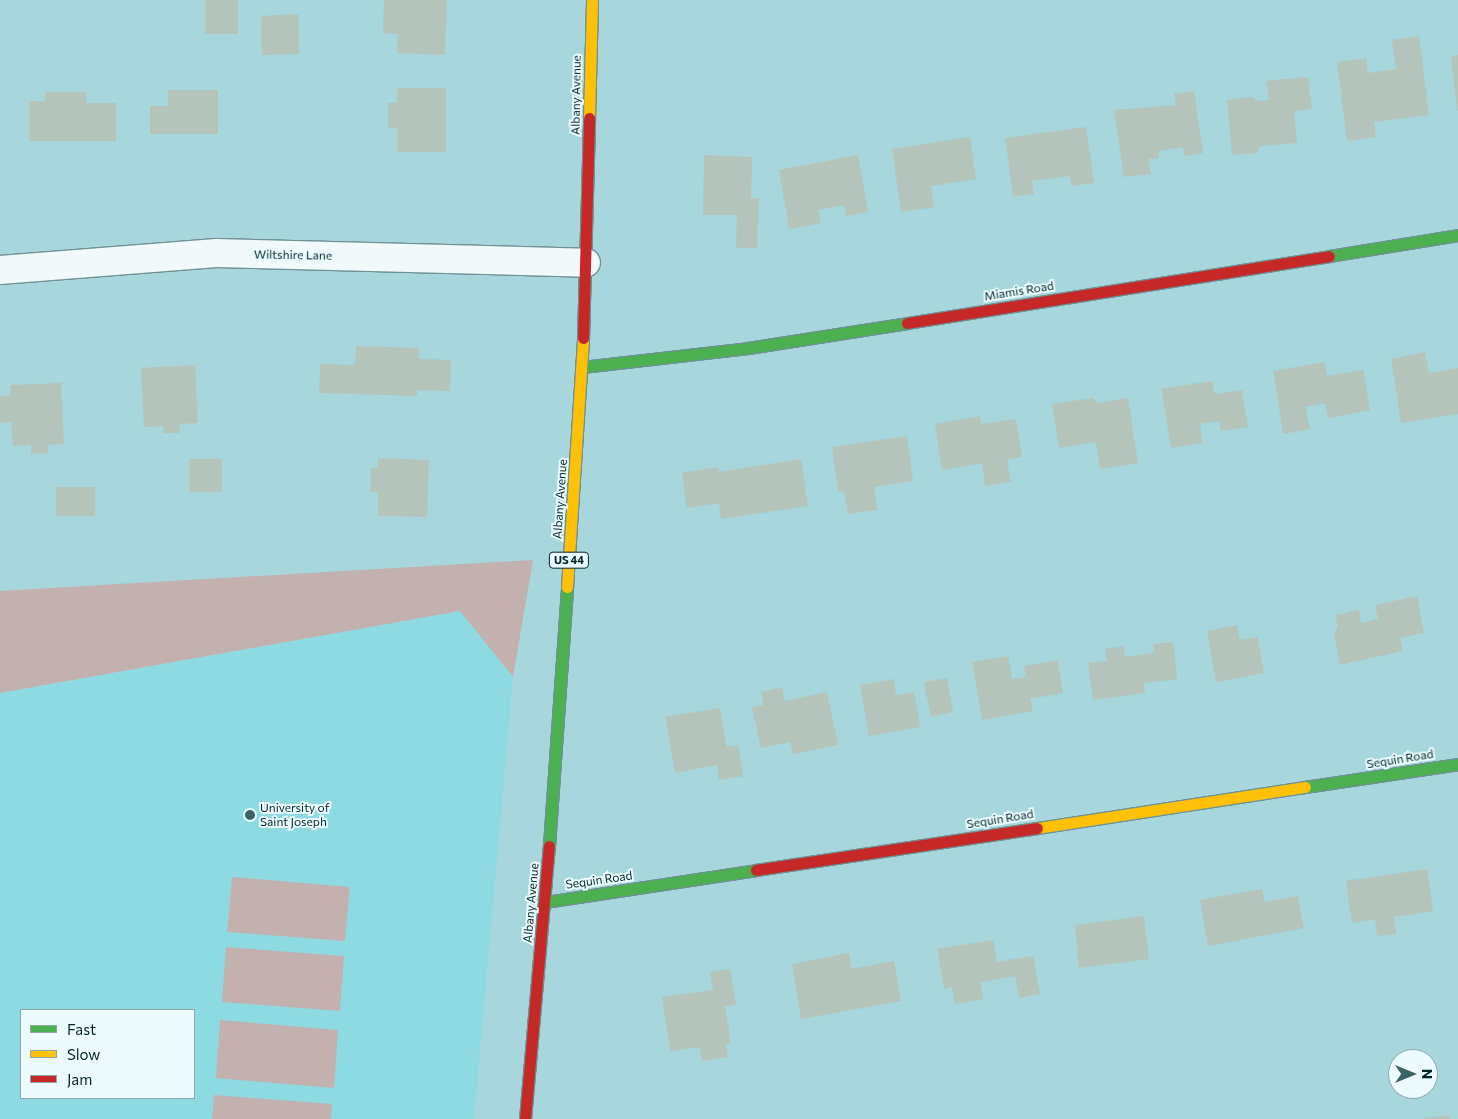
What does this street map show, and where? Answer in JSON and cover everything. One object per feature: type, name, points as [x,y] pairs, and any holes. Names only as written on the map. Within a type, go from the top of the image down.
[{"type":"main road","name":"Albany Avenue","points":[[525,1119],[546,902],[582,367],[592,0]]},
{"type":"main road","name":"Miamis Road","points":[[582,367],[748,348],[1458,235]]},
{"type":"main road","name":"Sequin Road","points":[[546,902],[1458,764]]},
{"type":"street","name":"Wiltshire Lane","points":[[0,270],[216,252],[586,263]]},
{"type":"shaded area","points":[[533,560],[513,677],[460,611],[0,693],[0,591]]},
{"type":"shaded area","name":"University of Saint Joseph","points":[[461,611],[513,677],[474,1119],[0,1119],[0,693]]},
{"type":"shaded area","points":[[232,877],[350,887],[345,941],[227,932]]},
{"type":"shaded area","points":[[226,947],[344,956],[340,1011],[222,1002]]},
{"type":"shaded area","points":[[220,1020],[338,1030],[334,1088],[216,1078]]},
{"type":"shaded area","points":[[214,1095],[332,1104],[331,1119],[212,1119]]},
{"type":"building","points":[[205,0],[238,0],[238,34],[205,34]]},
{"type":"building","points":[[384,0],[447,0],[445,55],[397,53],[398,34],[383,33]]},
{"type":"building","points":[[298,14],[299,54],[262,55],[261,16]]},
{"type":"building","points":[[1419,36],[1429,115],[1374,122],[1376,137],[1347,141],[1337,62],[1366,58],[1368,73],[1396,69],[1392,40]]},
{"type":"building","points":[[1458,55],[1458,111],[1457,111],[1451,56]]},
{"type":"building","points":[[1308,77],[1312,109],[1294,111],[1297,143],[1260,146],[1257,153],[1232,155],[1227,100],[1252,97],[1257,101],[1269,100],[1266,81]]},
{"type":"building","points":[[397,88],[446,88],[446,152],[397,152],[397,128],[388,128],[388,103],[397,103]]},
{"type":"building","points":[[168,90],[218,90],[218,134],[150,134],[150,106],[168,106]]},
{"type":"building","points":[[1194,91],[1203,153],[1184,156],[1183,147],[1158,151],[1159,158],[1148,159],[1151,174],[1124,177],[1114,110],[1176,105],[1174,94]]},
{"type":"building","points":[[45,92],[86,92],[86,103],[116,103],[116,141],[29,141],[29,101],[45,101]]},
{"type":"building","points":[[1086,127],[1094,183],[1071,186],[1070,176],[1032,181],[1034,194],[1013,196],[1005,138]]},
{"type":"building","points":[[970,137],[976,179],[931,186],[934,207],[901,212],[892,149]]},
{"type":"building","points":[[704,155],[752,157],[751,198],[759,198],[757,248],[736,248],[737,215],[703,215]]},
{"type":"building","points":[[858,155],[868,212],[846,216],[844,205],[818,210],[821,223],[789,229],[779,170]]},
{"type":"building","points":[[356,346],[419,348],[419,359],[451,360],[450,391],[417,390],[417,396],[319,393],[320,364],[355,365]]},
{"type":"building","points":[[1425,352],[1429,373],[1458,368],[1458,414],[1401,423],[1391,359]]},
{"type":"building","points":[[1324,362],[1327,376],[1363,370],[1370,410],[1328,418],[1325,403],[1305,407],[1310,429],[1283,434],[1273,371]]},
{"type":"building","points":[[195,365],[198,423],[179,424],[180,433],[164,433],[163,426],[144,427],[141,368]]},
{"type":"building","points":[[1212,381],[1215,394],[1242,390],[1248,427],[1221,431],[1219,421],[1200,424],[1203,443],[1171,448],[1161,389]]},
{"type":"building","points":[[61,383],[64,444],[48,445],[48,453],[31,454],[31,445],[13,446],[11,422],[0,423],[0,396],[11,395],[10,385]]},
{"type":"building","points":[[1093,398],[1097,403],[1128,398],[1138,463],[1100,469],[1096,442],[1059,448],[1052,404]]},
{"type":"building","points":[[980,416],[981,424],[1016,419],[1022,457],[1007,459],[1011,482],[985,486],[982,463],[942,470],[935,424]]},
{"type":"building","points":[[907,436],[913,481],[874,487],[877,510],[848,514],[844,491],[838,492],[832,447]]},
{"type":"building","points":[[378,458],[429,460],[427,517],[378,516],[378,492],[370,492],[371,468],[377,468]]},
{"type":"building","points":[[189,459],[222,459],[222,492],[189,492]]},
{"type":"building","points":[[801,459],[808,506],[721,519],[719,503],[687,508],[682,473],[718,467],[719,472]]},
{"type":"building","points":[[56,487],[95,487],[95,516],[56,516]]},
{"type":"building","points":[[1417,596],[1424,633],[1400,638],[1403,651],[1340,665],[1334,634],[1338,627],[1335,615],[1359,610],[1361,623],[1378,619],[1375,605]]},
{"type":"building","points":[[1237,625],[1240,640],[1258,637],[1264,673],[1216,682],[1207,631]]},
{"type":"building","points":[[1173,642],[1177,679],[1144,683],[1145,693],[1093,700],[1088,663],[1107,661],[1105,649],[1124,646],[1125,657],[1154,653],[1153,644]]},
{"type":"building","points":[[1008,656],[1012,679],[1026,677],[1024,666],[1058,660],[1063,693],[1030,699],[1033,711],[982,720],[972,662]]},
{"type":"building","points":[[947,678],[953,712],[931,717],[924,682]]},
{"type":"building","points":[[894,679],[896,695],[914,692],[920,727],[869,736],[860,685]]},
{"type":"building","points":[[782,687],[785,701],[827,692],[838,745],[793,754],[790,742],[761,748],[752,707],[763,705],[761,692]]},
{"type":"building","points":[[720,708],[727,747],[738,745],[743,776],[719,780],[717,765],[675,773],[665,717]]},
{"type":"building","points":[[1427,869],[1433,911],[1394,917],[1396,934],[1377,936],[1375,919],[1352,923],[1346,881]]},
{"type":"building","points":[[1262,889],[1265,902],[1298,896],[1304,928],[1208,946],[1200,900]]},
{"type":"building","points":[[1144,916],[1149,959],[1079,968],[1075,925]]},
{"type":"building","points":[[993,940],[997,962],[1033,956],[1040,994],[1019,998],[1015,976],[981,982],[983,999],[955,1004],[952,987],[944,989],[937,949]]},
{"type":"building","points":[[849,953],[852,969],[894,961],[901,1001],[801,1019],[792,964]]},
{"type":"building","points":[[730,969],[736,1005],[725,1006],[731,1043],[726,1044],[728,1057],[702,1061],[700,1047],[670,1051],[662,997],[713,990],[710,972]]},
{"type":"building","points":[[1449,1115],[1450,1119],[1424,1119],[1424,1118]]},
{"type":"traffic: fast","points":[[1329,256],[1458,235]]},
{"type":"traffic: fast","points":[[582,367],[748,348],[907,323]]},
{"type":"traffic: fast","points":[[549,846],[567,587]]},
{"type":"traffic: fast","points":[[1305,787],[1458,764]]},
{"type":"traffic: fast","points":[[545,902],[756,870]]},
{"type":"traffic: slow","points":[[589,118],[592,0]]},
{"type":"traffic: slow","points":[[567,587],[583,338]]},
{"type":"traffic: slow","points":[[1037,828],[1305,787]]},
{"type":"traffic: jam","points":[[583,338],[589,118]]},
{"type":"traffic: jam","points":[[907,323],[1329,256]]},
{"type":"traffic: jam","points":[[756,870],[1037,828]]},
{"type":"traffic: jam","points":[[525,1119],[549,846]]},
{"type":"place","name":"University of Saint Joseph","points":[[250,815]]}]
